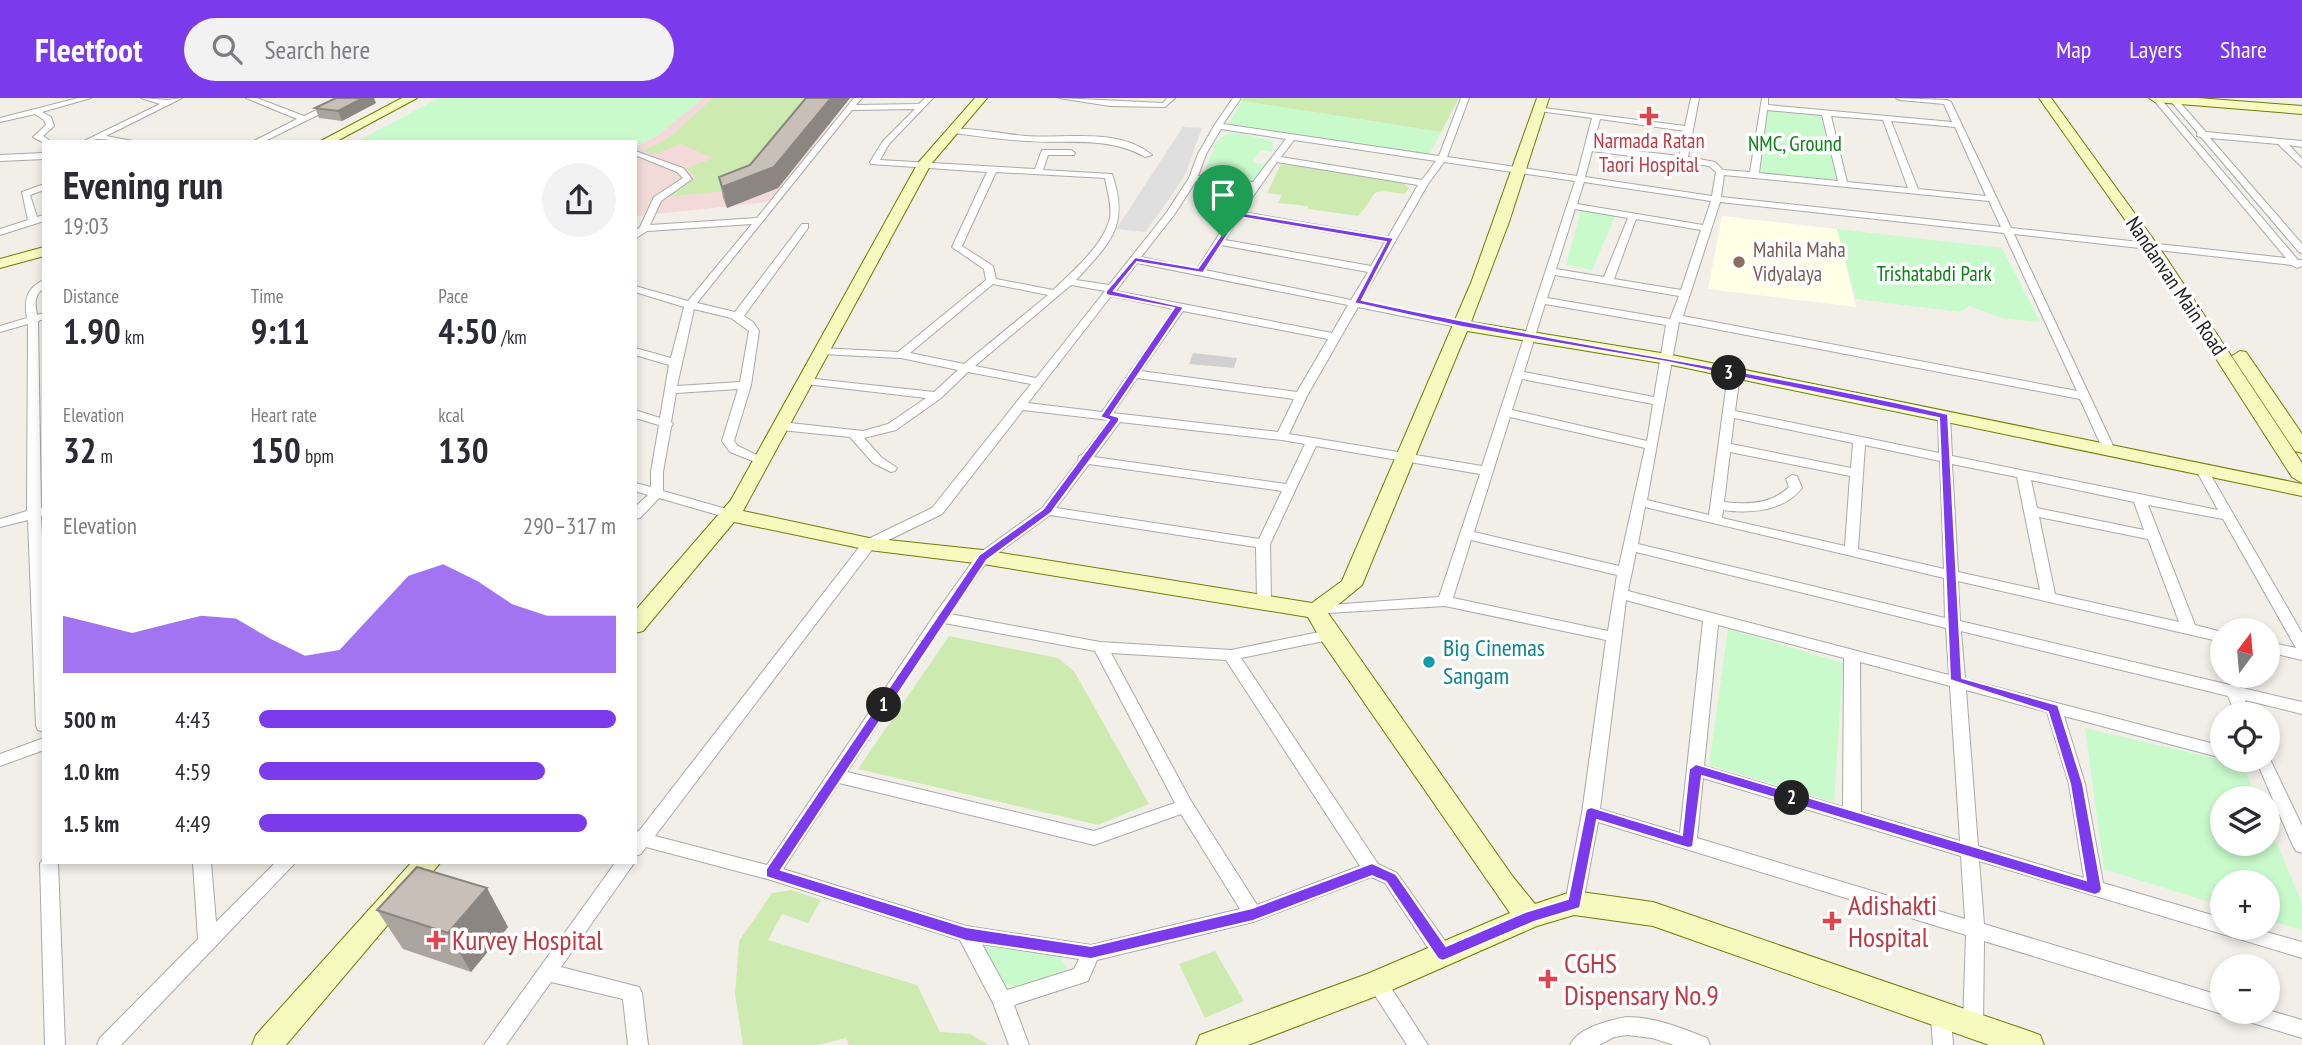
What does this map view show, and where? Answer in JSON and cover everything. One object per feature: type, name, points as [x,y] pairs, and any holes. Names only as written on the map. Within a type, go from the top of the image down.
[{"type":"street","points":[[0,120],[87,98]]},
{"type":"street","points":[[145,98],[168,103]]},
{"type":"street","points":[[90,140],[178,98]]},
{"type":"street","points":[[250,98],[304,119]]},
{"type":"street","points":[[260,140],[347,98]]},
{"type":"street","points":[[329,140],[411,98]]},
{"type":"street","points":[[342,140],[422,98]]},
{"type":"street","points":[[637,512],[657,493],[657,472],[675,363],[690,305],[858,98]]},
{"type":"street","points":[[781,426],[863,435],[892,427],[937,396],[1054,293],[1110,232],[1116,215],[1110,195],[1109,176],[992,172],[874,162],[886,143],[929,98]]},
{"type":"street","points":[[637,623],[732,515],[924,166],[981,98]]},
{"type":"street","points":[[1063,98],[1110,104],[1165,105],[1171,98]]},
{"type":"street","points":[[1237,98],[1202,153],[1193,178],[1135,259],[937,511],[869,544],[638,842],[771,873],[966,934],[1091,953],[1253,914],[1372,869]]},
{"type":"street","points":[[1282,436],[1301,396],[1424,183],[1441,159],[1465,98]]},
{"type":"street","points":[[1683,159],[1695,98]]},
{"type":"street","points":[[1900,98],[1947,102],[2110,452]]},
{"type":"street","name":"Nandanvan Main Road","points":[[2049,98],[2159,247],[2302,477]]},
{"type":"street","points":[[2156,98],[2302,108]]},
{"type":"street","points":[[2156,98],[2269,232],[2298,262],[2302,272]]},
{"type":"street","points":[[2208,98],[2302,108]]},
{"type":"street","points":[[2179,99],[2204,135],[2302,250]]},
{"type":"street","points":[[1316,611],[1351,585],[1462,325],[1521,171],[1541,103],[1597,116],[1689,129]]},
{"type":"street","points":[[1754,175],[1765,103],[1826,113],[1958,125]]},
{"type":"street","points":[[1107,115],[1110,104]]},
{"type":"street","points":[[850,108],[919,106]]},
{"type":"street","points":[[36,111],[48,119],[50,126],[37,137],[44,140]]},
{"type":"street","points":[[1826,113],[1843,184]]},
{"type":"street","points":[[1445,601],[1580,180],[1597,116]]},
{"type":"street","points":[[1886,118],[1914,191]]},
{"type":"street","points":[[1218,126],[1716,200],[2298,262]]},
{"type":"street","points":[[953,131],[1076,142],[1100,139],[1126,144],[1148,155]]},
{"type":"street","points":[[2185,133],[2302,144]]},
{"type":"street","points":[[97,137],[119,140]]},
{"type":"street","points":[[1200,271],[1255,185],[1292,137]]},
{"type":"street","points":[[2281,142],[2302,164]]},
{"type":"street","points":[[1588,148],[1712,164],[1720,172],[1993,199]]},
{"type":"street","points":[[1038,172],[1045,152],[1071,153]]},
{"type":"street","points":[[637,153],[681,170],[688,179],[657,199],[640,232]]},
{"type":"street","points":[[0,158],[42,156]]},
{"type":"street","points":[[1277,159],[1424,183]]},
{"type":"street","points":[[991,281],[989,268],[957,247],[992,172]]},
{"type":"street","points":[[1574,903],[1591,813],[1620,594],[1632,547],[1675,321],[1716,200],[1720,172]]},
{"type":"street","points":[[1193,178],[1255,185]]},
{"type":"street","points":[[0,232],[38,220],[26,194],[42,188]]},
{"type":"street","points":[[1571,206],[1706,228]]},
{"type":"street","points":[[1237,214],[1391,240]]},
{"type":"street","points":[[1608,281],[1633,216]]},
{"type":"street","points":[[640,232],[760,221]]},
{"type":"street","points":[[738,316],[805,226]]},
{"type":"street","points":[[2269,232],[2302,236]]},
{"type":"street","points":[[1220,242],[1374,270]]},
{"type":"street","points":[[0,257],[42,244]]},
{"type":"street","points":[[2159,247],[2302,447]]},
{"type":"street","points":[[0,264],[42,252]]},
{"type":"street","points":[[1135,259],[1462,325],[1667,359],[2302,491]]},
{"type":"street","points":[[1550,271],[1686,294]]},
{"type":"street","points":[[991,281],[1054,293]]},
{"type":"street","points":[[901,355],[991,281]]},
{"type":"street","points":[[1066,281],[1180,307],[1335,337]]},
{"type":"street","points":[[42,284],[32,292],[29,299],[39,318],[42,641]]},
{"type":"street","points":[[637,290],[738,316],[750,323],[754,331],[745,385],[728,441],[734,449],[763,461]]},
{"type":"street","points":[[1540,300],[1675,321],[2085,396]]},
{"type":"street","points":[[771,873],[940,617],[983,557],[1047,511],[1180,307]]},
{"type":"street","points":[[0,329],[39,318]]},
{"type":"street","points":[[821,351],[901,355],[1040,382]]},
{"type":"street","points":[[637,352],[675,363]]},
{"type":"street","points":[[1135,374],[1301,396]]},
{"type":"street","points":[[1516,374],[1660,402]]},
{"type":"street","points":[[1715,521],[1734,374]]},
{"type":"street","points":[[806,381],[937,396]]},
{"type":"street","points":[[671,390],[745,385]]},
{"type":"street","points":[[1021,406],[1282,436],[1487,471]]},
{"type":"street","points":[[1505,412],[1652,446]]},
{"type":"street","points":[[1730,414],[2228,516]]},
{"type":"street","points":[[637,415],[667,424]]},
{"type":"street","points":[[1944,416],[1956,680],[1975,930],[1973,1027]]},
{"type":"street","points":[[854,434],[877,460],[891,468]]},
{"type":"street","points":[[1852,554],[1859,439]]},
{"type":"street","points":[[1264,601],[1264,544],[1312,442]]},
{"type":"street","points":[[1725,447],[1856,474]]},
{"type":"street","points":[[1083,459],[1289,488]]},
{"type":"street","points":[[2202,470],[2302,646]]},
{"type":"street","points":[[2023,474],[2049,598]]},
{"type":"street","points":[[1717,505],[1741,508],[1780,500],[1796,488],[1791,479]]},
{"type":"street","points":[[637,488],[732,515],[869,544],[983,557],[1316,611],[1445,601],[1614,637]]},
{"type":"street","points":[[2139,499],[2189,629]]},
{"type":"street","points":[[1641,502],[1951,577],[2210,634]]},
{"type":"street","points":[[1047,511],[1264,544]]},
{"type":"street","points":[[2031,511],[2153,536]]},
{"type":"street","points":[[0,523],[39,513]]},
{"type":"street","points":[[1467,535],[1625,572]]},
{"type":"street","points":[[1632,547],[2302,708]]},
{"type":"street","points":[[1620,594],[1956,680],[2054,709],[2210,749]]},
{"type":"street","points":[[1316,611],[1329,635],[1503,885],[1530,917]]},
{"type":"street","points":[[940,617],[1100,647],[1231,656],[1329,635]]},
{"type":"street","points":[[1688,842],[1711,618]]},
{"type":"street","points":[[1100,647],[1185,806],[1253,914]]},
{"type":"street","points":[[2280,650],[2302,655]]},
{"type":"street","points":[[1852,655],[1852,817]]},
{"type":"street","points":[[1231,656],[1372,869],[1391,878],[1443,954]]},
{"type":"street","points":[[2234,692],[2238,702]]},
{"type":"street","points":[[2054,709],[2077,784],[2095,889]]},
{"type":"street","points":[[0,760],[42,745]]},
{"type":"street","points":[[1696,769],[2210,923]]},
{"type":"street","points":[[2266,772],[2300,838]]},
{"type":"street","points":[[837,776],[1094,838],[1185,806]]},
{"type":"street","points":[[1591,813],[2210,1001]]},
{"type":"street","points":[[49,864],[55,1045]]},
{"type":"street","points":[[202,864],[208,942]]},
{"type":"street","points":[[107,1045],[285,864]]},
{"type":"street","points":[[267,1045],[427,864]]},
{"type":"street","points":[[494,1045],[624,864]]},
{"type":"street","points":[[1211,1045],[1377,983],[1530,917],[1574,903],[1653,914],[1942,1031],[1973,1027],[2029,1045]]},
{"type":"street","points":[[966,934],[1002,1000],[1019,1045]]},
{"type":"street","points":[[2269,940],[2302,950]]},
{"type":"street","points":[[1002,1000],[1081,975],[1091,953]]},
{"type":"street","points":[[545,972],[632,993],[638,1045]]},
{"type":"street","points":[[1377,983],[1418,1045]]},
{"type":"street","points":[[1580,1045],[1603,1031],[1635,1023],[1700,1045]]},
{"type":"street","points":[[2280,1023],[2302,1030]]},
{"type":"shaded area","points":[[703,98],[850,98],[773,199],[761,203],[637,216],[637,146],[658,135]]},
{"type":"shaded area","points":[[1183,127],[1202,128],[1185,175],[1172,195],[1145,232],[1116,229]]},
{"type":"shaded area","points":[[1722,216],[1837,229],[1856,307],[1708,289]]},
{"type":"shaded area","points":[[1193,353],[1237,358],[1234,368],[1189,364]]},
{"type":"green space","points":[[439,98],[703,98],[658,135],[637,146],[637,140],[360,140]]},
{"type":"green space","points":[[713,98],[809,98],[732,190],[666,197],[696,176],[685,169],[713,158],[681,144],[652,155],[643,151],[669,138]]},
{"type":"green space","points":[[1243,98],[1459,98],[1441,132],[1242,101]]},
{"type":"green space","points":[[1242,101],[1441,132],[1429,155],[1227,126]]},
{"type":"green space","name":"NMC, Ground","points":[[1767,109],[1820,114],[1837,181],[1761,173]]},
{"type":"green space","points":[[1231,133],[1273,141],[1272,152],[1261,150],[1252,162],[1266,165],[1256,179],[1242,178],[1238,171],[1219,170],[1213,174],[1206,168],[1220,139]]},
{"type":"green space","points":[[1281,164],[1401,181],[1409,188],[1404,194],[1378,192],[1358,216],[1308,209],[1308,206],[1278,203],[1282,195],[1267,193]]},
{"type":"green space","points":[[1581,210],[1615,216],[1592,270],[1566,265]]},
{"type":"green space","name":"Trishatabdi Park","points":[[1837,229],[2002,248],[2040,322],[2001,318],[1970,306],[1960,312],[1856,299]]},
{"type":"green space","points":[[1728,629],[1843,663],[1834,802],[1709,765]]},
{"type":"green space","points":[[949,636],[1058,658],[1074,671],[1149,804],[1098,825],[858,769]]},
{"type":"green space","points":[[2085,728],[2210,757],[2210,772],[2246,772],[2252,786],[2210,786],[2210,856],[2280,856],[2280,851],[2302,903],[2302,930],[2280,924],[2280,870],[2210,870],[2210,902],[2104,869]]},
{"type":"green space","points":[[792,890],[821,900],[808,923],[782,914],[768,940],[917,985],[940,1032],[970,1034],[989,1045],[849,1045],[846,1038],[817,1045],[743,1045],[735,994],[739,941],[772,893]]},
{"type":"green space","points":[[977,941],[1058,953],[1067,969],[1020,988],[1003,984]]},
{"type":"green space","points":[[1215,951],[1244,1001],[1205,1018],[1179,964]]},
{"type":"building","points":[[336,98],[363,98],[338,111],[315,108]]},
{"type":"building","points":[[806,98],[831,98],[774,167],[722,187],[719,177],[750,165]]},
{"type":"building","points":[[417,867],[487,888],[448,933],[377,910]]},
{"type":"place","name":"Narmada Ratan Taori Hospital","points":[[1649,116]]},
{"type":"place","name":"Mahila Maha Vidyalaya","points":[[1739,262]]},
{"type":"place","name":"Big Cinemas Sangam","points":[[1429,662]]},
{"type":"place","name":"Adishakti Hospital","points":[[1832,921]]},
{"type":"place","name":"Kurvey Hospital","points":[[436,940]]},
{"type":"place","name":"CGHS Dispensary No.9","points":[[1548,979]]},
{"type":"route","points":[[1237,214],[1391,240],[1357,302],[1441,318],[1462,325],[1667,359],[1944,416],[1956,680],[2054,709],[2077,784],[2095,889],[1696,769],[1688,842],[1591,813],[1574,903],[1530,917],[1443,954],[1391,878],[1372,869],[1253,914],[1091,953],[966,934],[771,873],[940,617],[983,557],[1047,511],[1083,459],[1116,419],[1104,417],[1180,307],[1109,293],[1135,259],[1200,271],[1223,237],[1237,214]]}]
